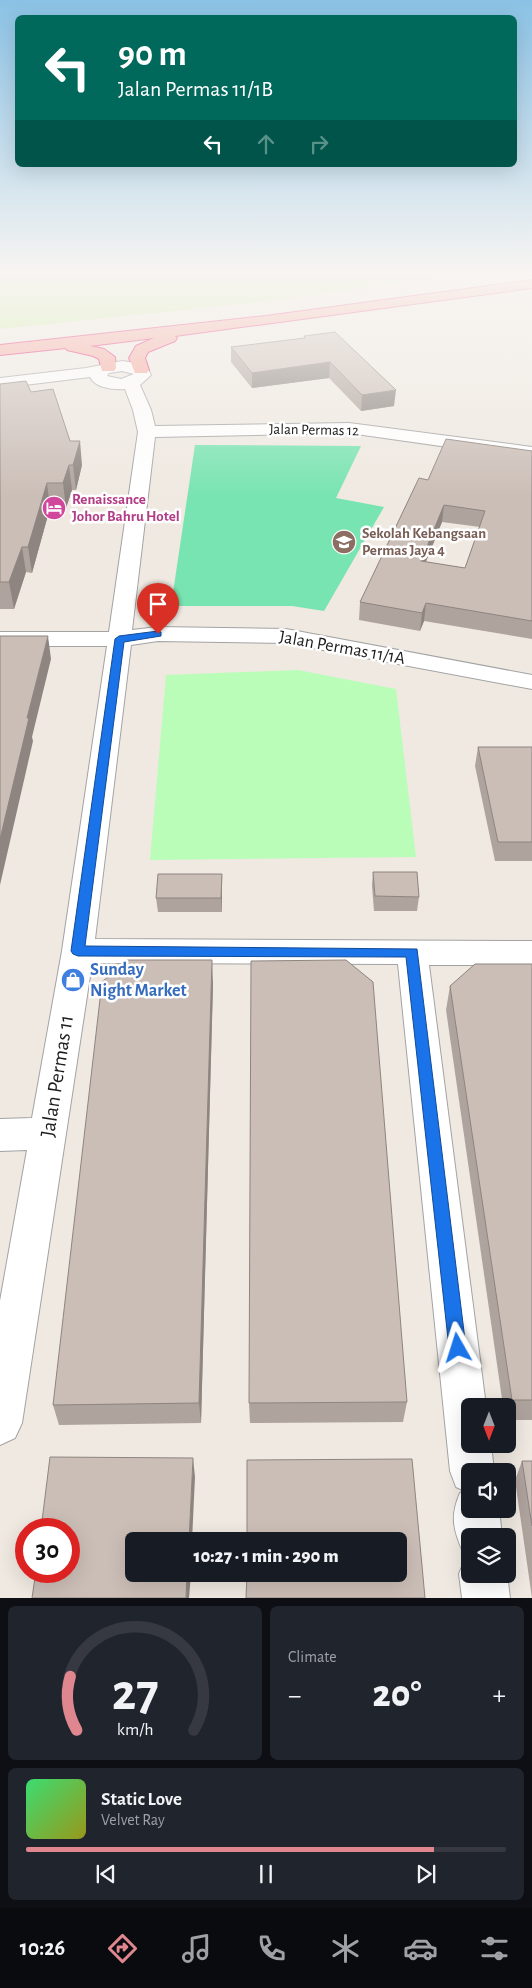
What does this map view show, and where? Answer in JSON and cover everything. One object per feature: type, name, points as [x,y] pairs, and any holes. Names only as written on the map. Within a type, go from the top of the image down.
[{"type":"highway","points":[[0,350],[30,348]]},
{"type":"highway","points":[[73,348],[98,352],[107,357],[105,373]]},
{"type":"highway","points":[[136,376],[137,358],[145,348]]},
{"type":"street","points":[[0,385],[25,386],[90,380],[122,366],[136,376],[147,432]]},
{"type":"street","name":"Jalan Permas 12","points":[[147,432],[349,428],[532,453]]},
{"type":"street","name":"Jalan Permas 11","points":[[0,1423],[78,951],[147,432]]},
{"type":"street","name":"Jalan Permas 11/1A","points":[[0,639],[119,639],[158,634],[286,636],[532,682]]},
{"type":"street","points":[[78,951],[532,953]]},
{"type":"street","points":[[412,952],[471,1463]]},
{"type":"street","points":[[0,1134],[48,1134]]},
{"type":"street","points":[[485,1583],[486,1598]]},
{"type":"green space","points":[[195,445],[361,446],[336,498],[384,507],[324,611],[292,606],[171,606]]},
{"type":"green space","points":[[298,670],[396,689],[416,857],[150,860],[166,675]]},
{"type":"building","points":[[231,348],[351,348],[396,390],[362,395],[330,362],[252,373]]},
{"type":"building","points":[[26,381],[31,392],[53,389],[70,441],[80,441],[73,465],[69,465],[63,483],[47,483],[28,547],[22,547],[9,582],[0,582],[0,384]]},
{"type":"building","points":[[446,439],[532,451],[532,621],[426,603],[422,613],[360,602],[419,478],[428,480]],"holes":[[[444,505],[485,511],[465,568],[421,561]]]},
{"type":"building","points":[[0,636],[48,636],[27,718],[29,718],[0,839]]},
{"type":"building","points":[[478,747],[532,747],[532,842],[498,842]]},
{"type":"building","points":[[373,872],[417,872],[419,897],[375,896]]},
{"type":"building","points":[[158,874],[222,874],[221,898],[156,898]]},
{"type":"building","points":[[127,960],[212,960],[199,1403],[53,1405],[102,982]]},
{"type":"building","points":[[346,960],[373,982],[407,1402],[249,1403],[251,961]]},
{"type":"building","points":[[475,964],[532,964],[532,1400],[516,1400],[516,1398],[512,1398],[450,986]]},
{"type":"building","points":[[50,1457],[193,1458],[189,1532],[125,1532],[125,1582],[187,1582],[186,1598],[32,1598],[34,1583],[80,1583],[80,1518],[42,1518]]},
{"type":"building","points":[[412,1459],[425,1598],[246,1598],[247,1582],[407,1582],[407,1532],[247,1532],[247,1460]]},
{"type":"building","points":[[522,1461],[532,1461],[532,1526]]},
{"type":"place","name":"Renaissance Johor Bahru Hotel","points":[[54,508]]},
{"type":"place","name":"Sekolah Kebangsaan Permas Jaya 4","points":[[344,542]]},
{"type":"place","name":"Sunday Night Market","points":[[73,980]]},
{"type":"route","points":[[158,634],[119,639],[78,951],[412,952],[458,1348]]}]
